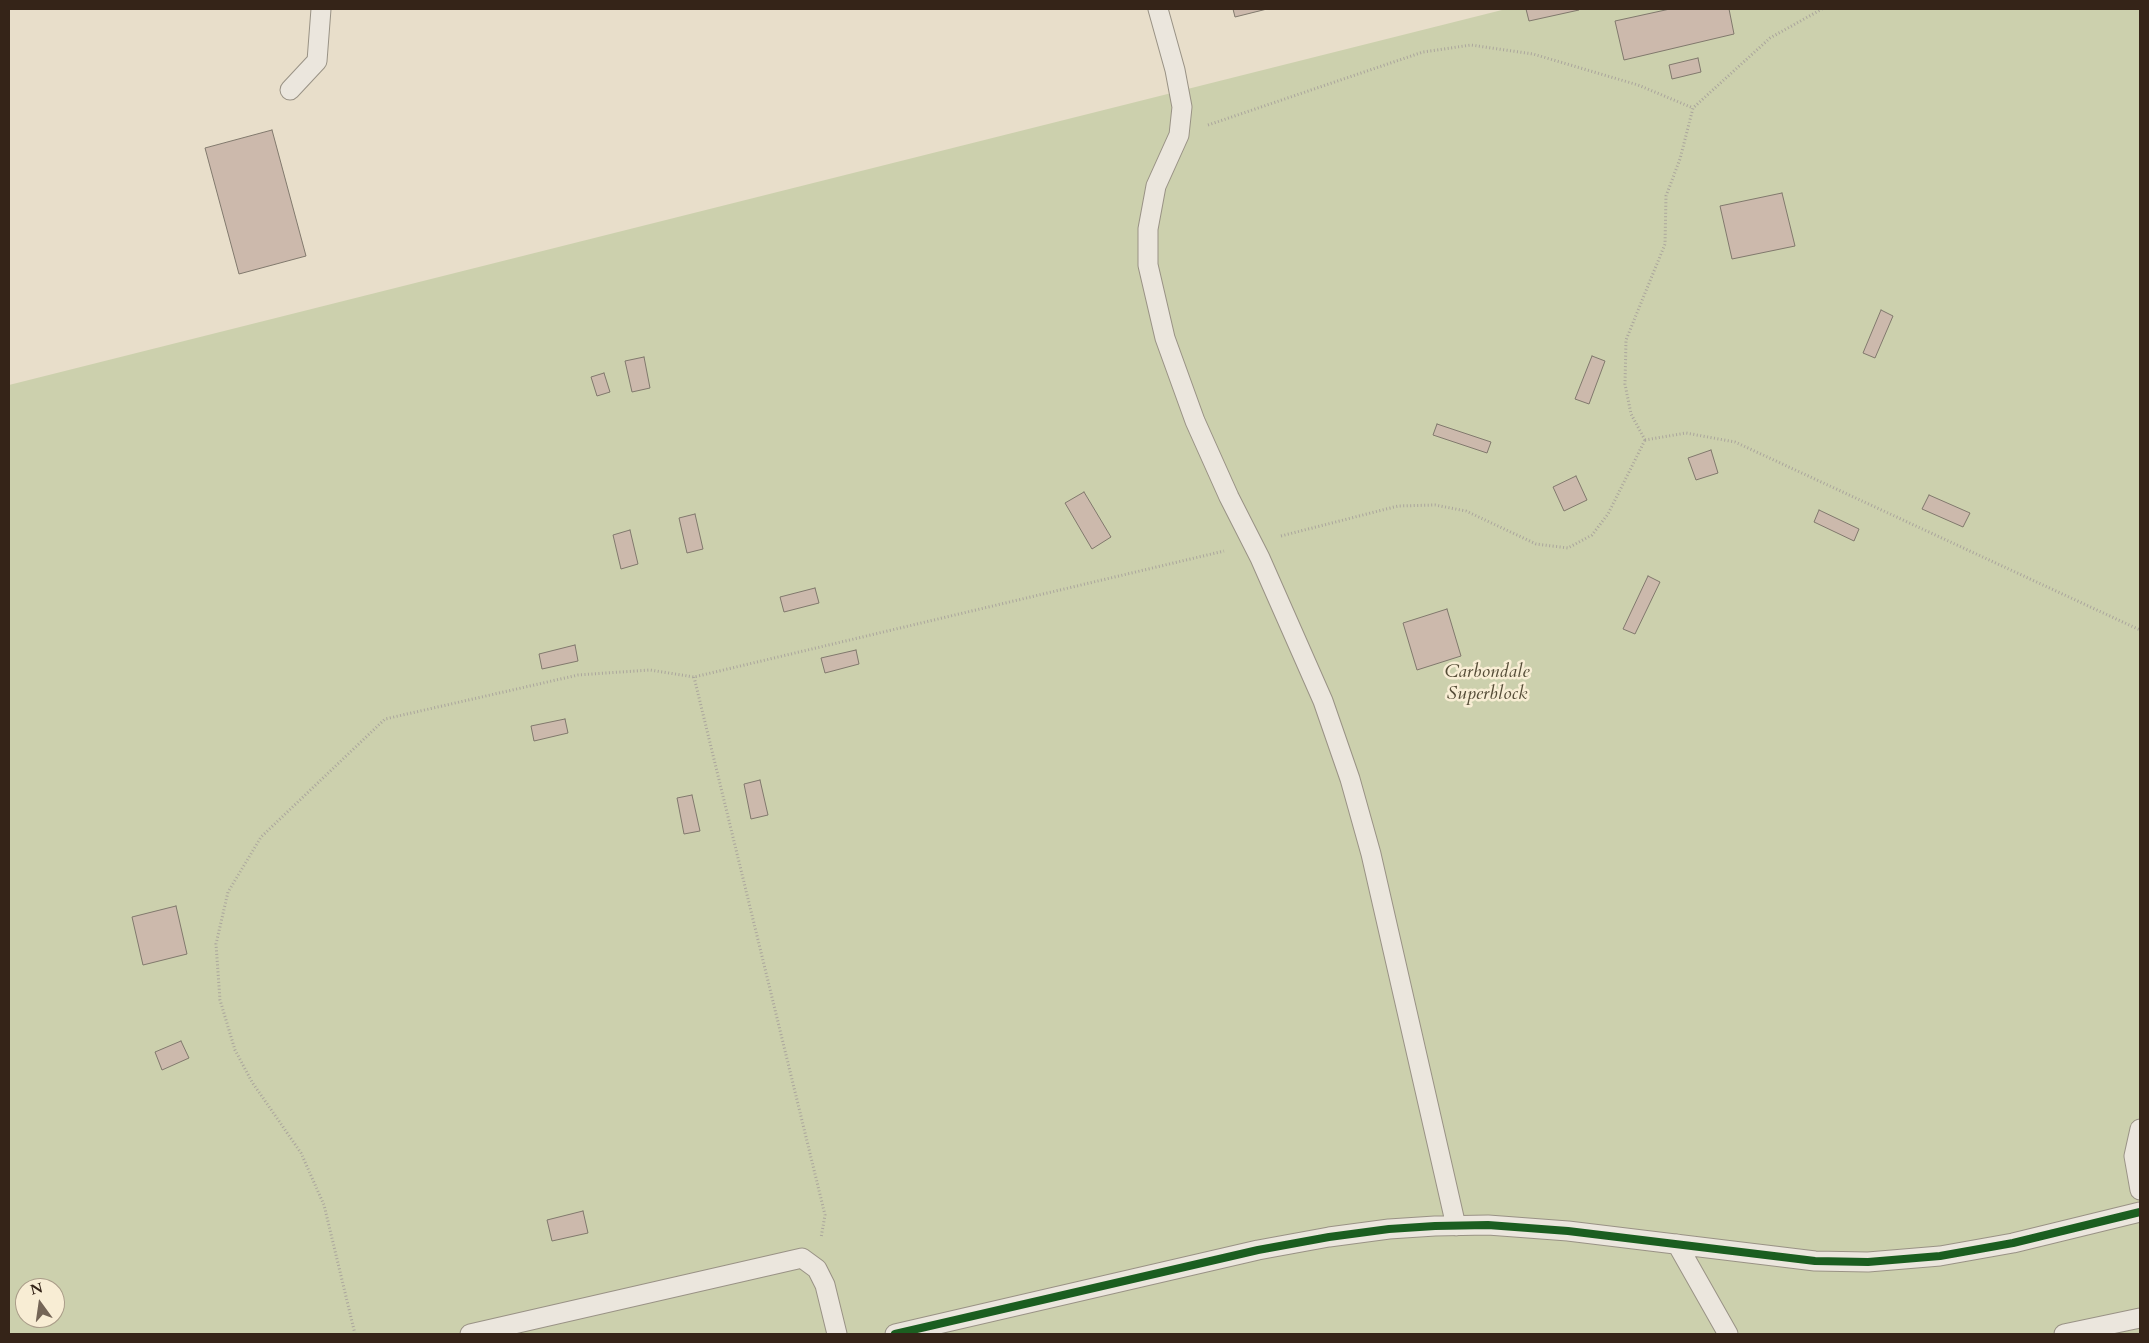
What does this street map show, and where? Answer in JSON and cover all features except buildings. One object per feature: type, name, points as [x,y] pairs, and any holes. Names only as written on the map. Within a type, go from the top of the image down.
[{"type":"lane","points":[[290,90],[317,61],[320,9]]},
{"type":"lane","points":[[1158,9],[1175,70],[1182,107],[1179,135],[1156,186],[1148,229],[1148,265],[1165,338],[1195,421],[1323,701],[1350,779],[1371,854],[1456,1226]]},
{"type":"lane","points":[[2140,1129],[2134,1156],[2140,1190]]},
{"type":"lane","points":[[895,1334],[1258,1250],[1328,1237],[1389,1229],[1488,1225],[1560,1231],[1815,1260],[1868,1262],[1940,1256],[2013,1244],[2140,1212]]},
{"type":"lane","points":[[1677,1244],[1728,1334]]},
{"type":"lane","points":[[470,1334],[802,1258],[817,1269],[825,1285],[838,1334]]},
{"type":"lane","points":[[2064,1334],[2140,1318]]},
{"type":"path","points":[[1645,440],[1631,414],[1625,384],[1626,340],[1665,244],[1666,196],[1680,159],[1693,108],[1770,38],[1822,9]]},
{"type":"path","points":[[1179,135],[1423,52],[1471,45],[1533,54],[1638,85],[1693,108]]},
{"type":"path","points":[[1645,440],[1686,433],[1735,442],[2140,630]]},
{"type":"path","points":[[355,1334],[324,1205],[301,1153],[252,1082],[235,1050],[220,1000],[216,944],[228,892],[261,836],[385,719],[578,675],[650,670],[694,677],[1252,544],[1398,506],[1435,505],[1466,511],[1536,544],[1568,548],[1592,535],[1608,514],[1645,440]]},
{"type":"path","points":[[694,677],[825,1215],[817,1269]]},
{"type":"green space","name":"Carbondale Superblock","points":[[1506,9],[2140,9],[2140,1334],[9,1334],[9,385]]},
{"type":"cycle path","points":[[895,1334],[1258,1250],[1329,1237],[1389,1229],[1488,1225],[1568,1231],[1815,1261],[1868,1262],[1940,1256],[2013,1243],[2140,1212]]}]
